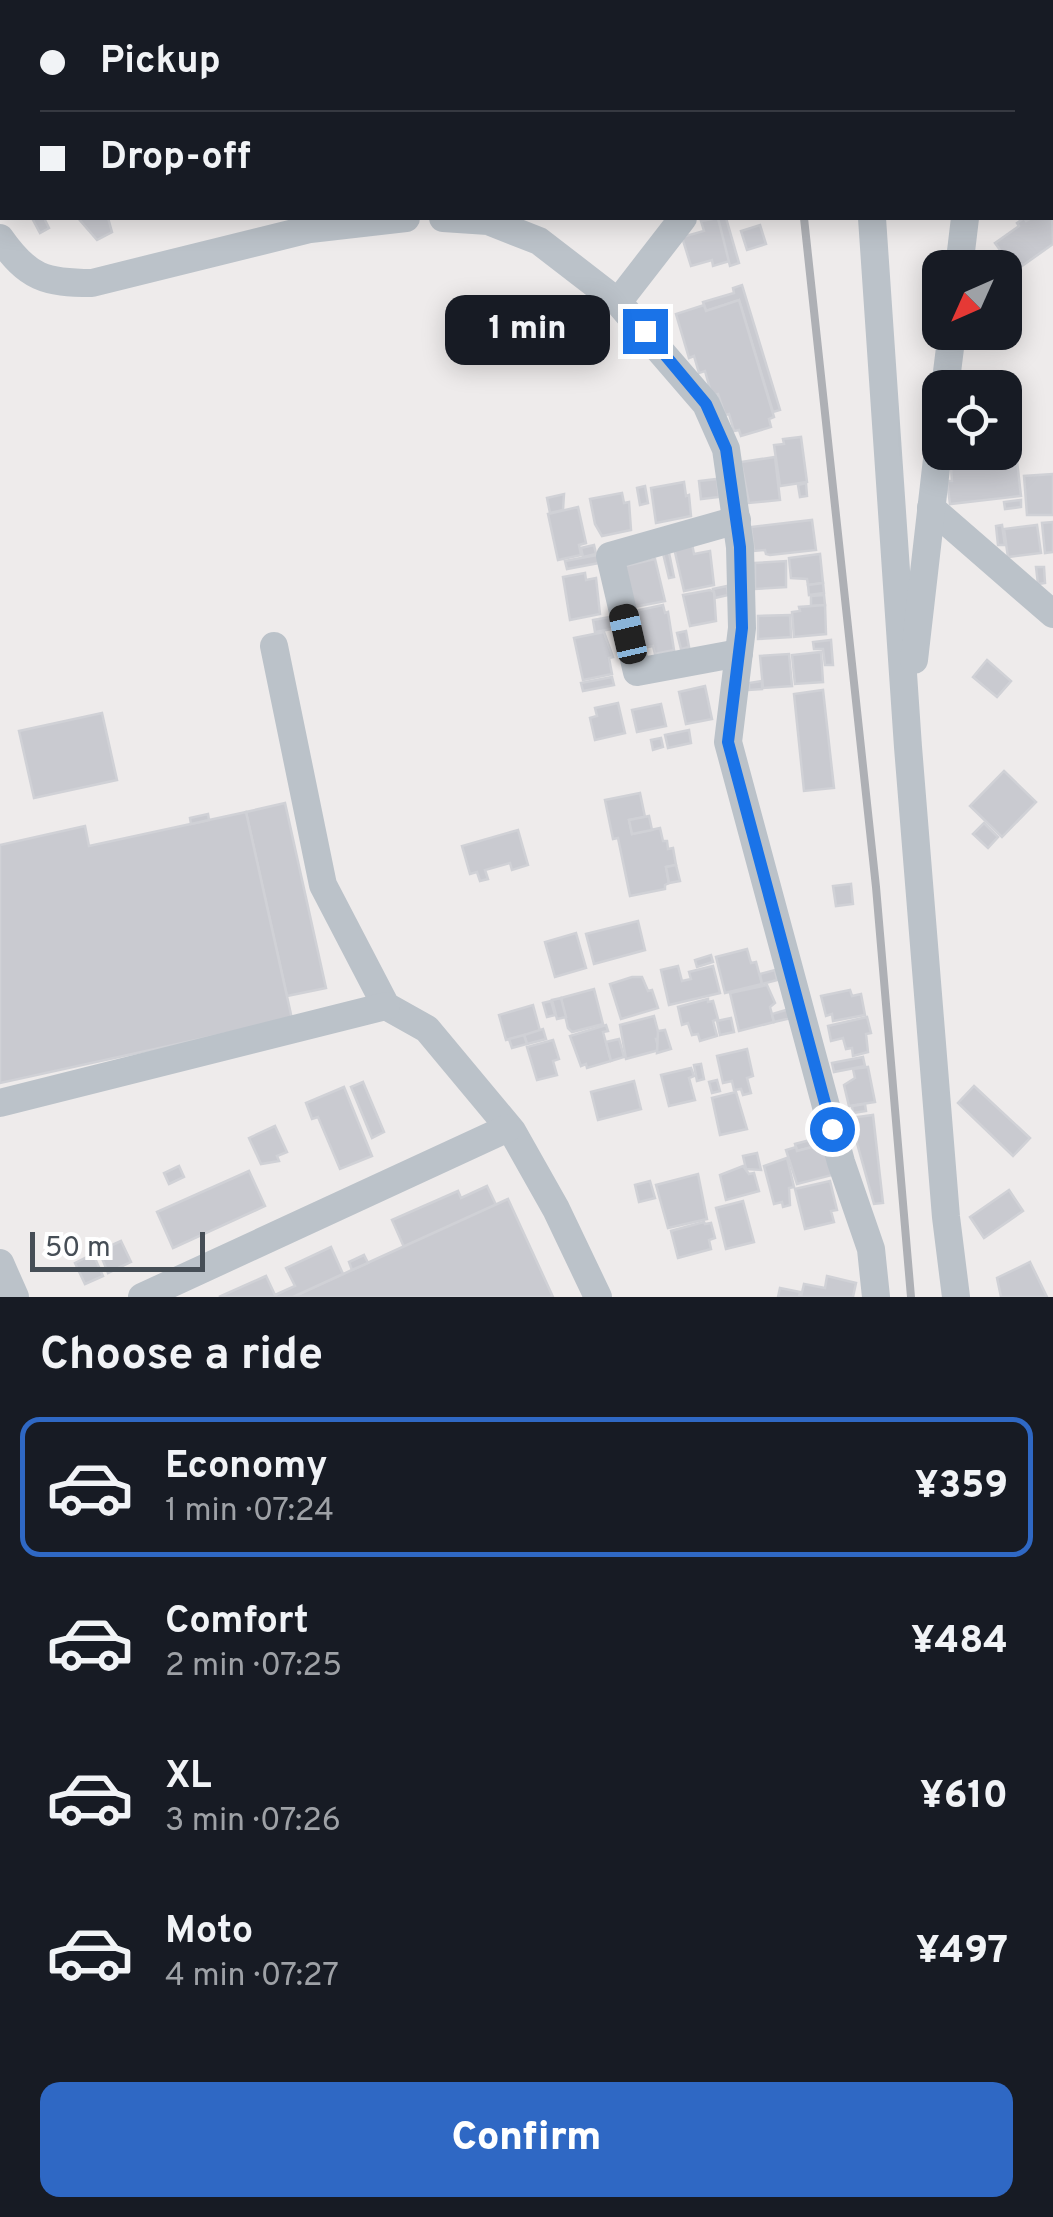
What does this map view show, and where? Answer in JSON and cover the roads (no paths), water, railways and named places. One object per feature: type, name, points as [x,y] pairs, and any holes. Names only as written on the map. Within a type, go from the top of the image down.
[{"type":"street","points":[[0,238],[30,274],[58,283],[92,283],[310,229],[389,220]]},
{"type":"street","points":[[473,220],[488,221],[539,241],[618,302],[706,404],[726,449],[737,520],[742,628],[728,742],[841,1162],[872,1249],[876,1297]]},
{"type":"street","points":[[618,302],[681,220]]},
{"type":"street","points":[[872,220],[906,711],[946,1218],[956,1297]]},
{"type":"street","points":[[961,250],[965,220]]},
{"type":"street","points":[[906,711],[936,470]]},
{"type":"street","points":[[931,508],[1053,614]]},
{"type":"street","points":[[737,520],[610,556],[637,672],[739,654]]},
{"type":"street","points":[[274,646],[322,886],[386,1006],[427,1029],[508,1128],[556,1209],[598,1297]]},
{"type":"street","points":[[0,1103],[386,1006]]},
{"type":"street","points":[[142,1297],[508,1128]]},
{"type":"street","points":[[0,1263],[15,1297]]},
{"type":"railway","points":[[804,220],[876,887],[911,1297]]}]
